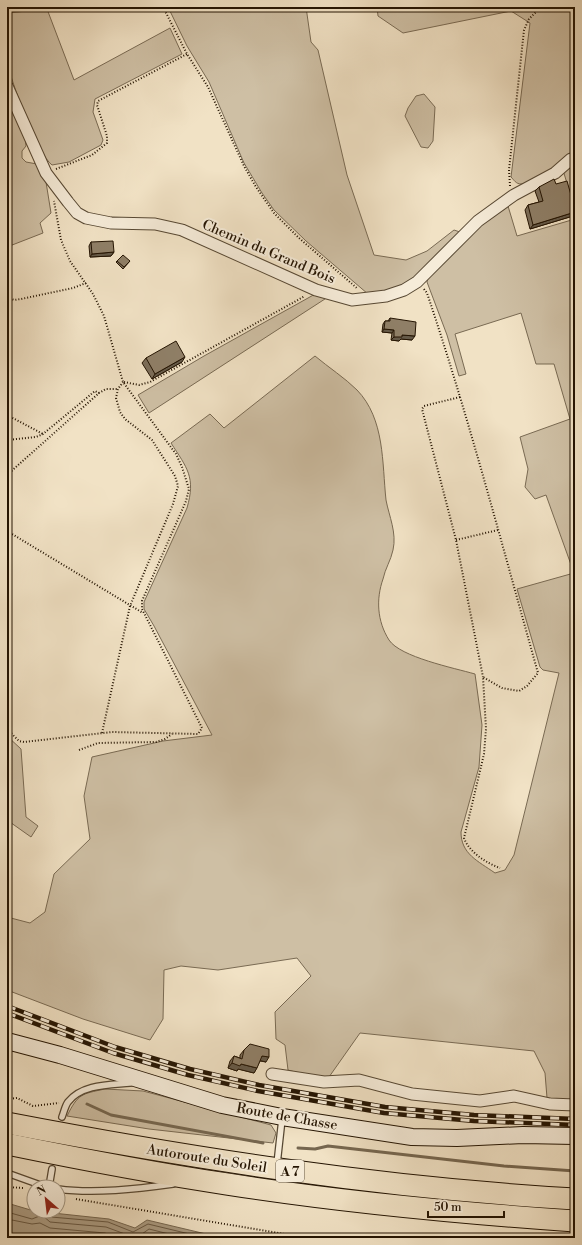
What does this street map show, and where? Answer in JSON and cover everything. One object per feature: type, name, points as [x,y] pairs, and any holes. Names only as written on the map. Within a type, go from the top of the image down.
[{"type":"highway","name":"Autoroute du Soleil","points":[[7,1122],[207,1160],[432,1188],[575,1199]]},
{"type":"highway","name":"Autoroute du Soleil","points":[[7,1144],[202,1180],[360,1202],[448,1211],[575,1221]]},
{"type":"main road","name":"Route de Chasse","points":[[7,1041],[60,1055],[222,1105],[282,1117],[412,1137],[457,1138],[523,1135],[575,1136]]},
{"type":"street","name":"Chemin du Grand Bois","points":[[7,86],[57,195],[77,213],[86,218],[111,223],[155,224],[182,230],[316,290],[352,300],[386,296],[404,290],[417,282],[478,221],[514,195],[555,173],[571,159],[575,158]]},
{"type":"street","points":[[272,1074],[324,1082],[359,1080],[412,1094],[480,1101],[514,1096],[550,1104],[575,1105]]},
{"type":"lane","points":[[62,1117],[68,1102],[82,1091],[102,1086],[144,1081]]},
{"type":"lane","points":[[276,1169],[282,1117]]},
{"type":"lane","points":[[50,1179],[52,1169]]},
{"type":"lane","points":[[7,1173],[26,1179]]},
{"type":"lane","points":[[66,1190],[73,1191],[146,1187],[202,1180]]},
{"type":"path","points":[[163,7],[186,54],[208,87],[244,166],[274,213],[299,238],[355,285],[362,299]]},
{"type":"path","points":[[514,195],[509,184],[509,170],[524,30],[529,19],[542,7]]},
{"type":"path","points":[[46,173],[92,155],[107,143],[107,136],[97,105],[98,101],[186,54]]},
{"type":"path","points":[[7,729],[19,741],[24,742],[102,733],[198,734],[202,728],[144,614],[142,601],[186,501],[189,489],[187,480],[176,454],[123,382],[110,330],[104,316],[86,283],[70,261],[61,240],[57,195]]},
{"type":"path","points":[[417,282],[427,292],[460,397],[538,673],[527,686],[519,691],[502,688],[483,677]]},
{"type":"path","points":[[7,298],[14,300],[21,299],[73,288],[86,283]]},
{"type":"path","points":[[123,382],[139,385],[150,382],[316,290]]},
{"type":"path","points":[[102,733],[130,606],[173,504],[178,486],[175,476],[152,440],[125,419],[120,412],[116,398],[118,389],[123,382]]},
{"type":"path","points":[[7,475],[99,393],[106,389],[118,389]]},
{"type":"path","points":[[7,440],[36,437],[43,434],[95,391],[99,393]]},
{"type":"path","points":[[460,397],[424,406],[422,409],[456,540],[483,677],[486,729],[484,754],[464,838],[469,848],[491,865],[500,868]]},
{"type":"path","points":[[7,415],[43,434]]},
{"type":"path","points":[[456,540],[498,530]]},
{"type":"path","points":[[7,531],[144,614]]},
{"type":"path","points":[[79,750],[98,743],[156,742],[165,740],[173,734]]},
{"type":"path","points":[[7,1099],[17,1098],[33,1106],[68,1102]]},
{"type":"path","points":[[7,1187],[26,1188]]},
{"type":"path","points":[[72,1198],[308,1238]]},
{"type":"shaded area","points":[[168,7],[306,7],[311,42],[318,50],[347,175],[374,255],[406,260],[427,251],[454,230],[463,233],[422,273],[407,283],[398,287],[368,294],[306,241],[274,210],[262,193],[244,163],[209,82],[187,46]]},
{"type":"shaded area","points":[[377,7],[575,7],[575,153],[549,172],[533,181],[521,184],[515,182],[511,177],[530,23],[511,11],[403,33],[378,16]]},
{"type":"shaded area","points":[[47,9],[74,80],[170,28],[182,54],[95,99],[93,112],[103,140],[101,145],[69,162],[52,165],[40,147],[19,100],[7,62],[6,50],[7,13]]},
{"type":"shaded area","points":[[424,94],[435,107],[433,141],[428,148],[421,147],[405,116],[408,108],[416,96]]},
{"type":"shaded area","points":[[7,99],[25,137],[26,146],[22,151],[22,158],[26,162],[37,164],[46,182],[51,213],[40,223],[43,233],[7,247]]},
{"type":"shaded area","points":[[575,162],[575,210],[563,170]]},
{"type":"shaded area","points":[[508,206],[517,236],[575,219],[575,1101],[564,1102],[547,1098],[545,1073],[534,1051],[360,1033],[329,1077],[313,1077],[288,1070],[285,1045],[276,1039],[275,1012],[311,976],[297,958],[218,970],[181,966],[164,970],[163,1019],[150,1040],[83,1019],[7,990],[7,917],[30,923],[45,912],[54,874],[90,839],[84,796],[92,757],[163,741],[212,735],[144,609],[144,602],[187,508],[190,497],[191,488],[188,473],[182,459],[171,443],[210,414],[224,428],[315,356],[357,390],[373,414],[377,428],[382,457],[386,500],[394,537],[392,554],[379,594],[380,618],[385,633],[395,646],[404,652],[428,661],[475,674],[482,725],[479,767],[461,832],[462,840],[467,851],[483,865],[495,873],[505,870],[514,855],[559,673],[543,670],[540,667],[517,589],[574,573],[546,495],[535,499],[525,487],[528,469],[520,437],[570,419],[554,364],[536,364],[521,313],[455,334],[466,374],[459,376],[447,335],[427,282],[428,278],[496,211]]},
{"type":"shaded area","points":[[317,293],[328,297],[149,413],[138,395],[204,356]]},
{"type":"shaded area","points":[[7,736],[21,749],[26,817],[38,826],[31,837],[7,820]]},
{"type":"shaded area","points":[[105,1089],[143,1091],[271,1125],[276,1133],[273,1143],[149,1129],[67,1116],[74,1103],[81,1096],[90,1092]]},
{"type":"water","points":[[7,1203],[26,1209],[26,1219],[66,1219],[66,1214],[109,1219],[135,1228],[147,1220],[223,1238],[7,1238]]},
{"type":"building","points":[[554,179],[556,184],[567,181],[575,212],[533,225],[528,205],[543,201],[539,187]]},
{"type":"building","points":[[113,241],[114,252],[92,254],[91,242]]},
{"type":"building","points":[[123,255],[130,261],[124,267],[117,261]]},
{"type":"building","points":[[390,318],[416,322],[415,336],[402,335],[402,337],[394,337],[394,330],[384,329],[385,321],[390,321]]},
{"type":"building","points":[[176,341],[185,357],[155,374],[146,358]]},
{"type":"building","points":[[250,1044],[269,1049],[269,1057],[262,1056],[257,1068],[241,1064],[240,1066],[232,1063],[234,1056],[242,1059],[244,1050]]},
{"type":"waterway","points":[[87,1104],[111,1115],[263,1143]]},
{"type":"waterway","points":[[298,1148],[315,1149],[328,1146],[504,1166],[575,1171]]},
{"type":"railway","points":[[7,1006],[115,1047],[190,1069],[259,1085],[385,1107],[474,1115],[575,1119]]},
{"type":"railway","points":[[7,1013],[113,1053],[188,1075],[258,1091],[384,1113],[474,1121],[575,1125]]}]
